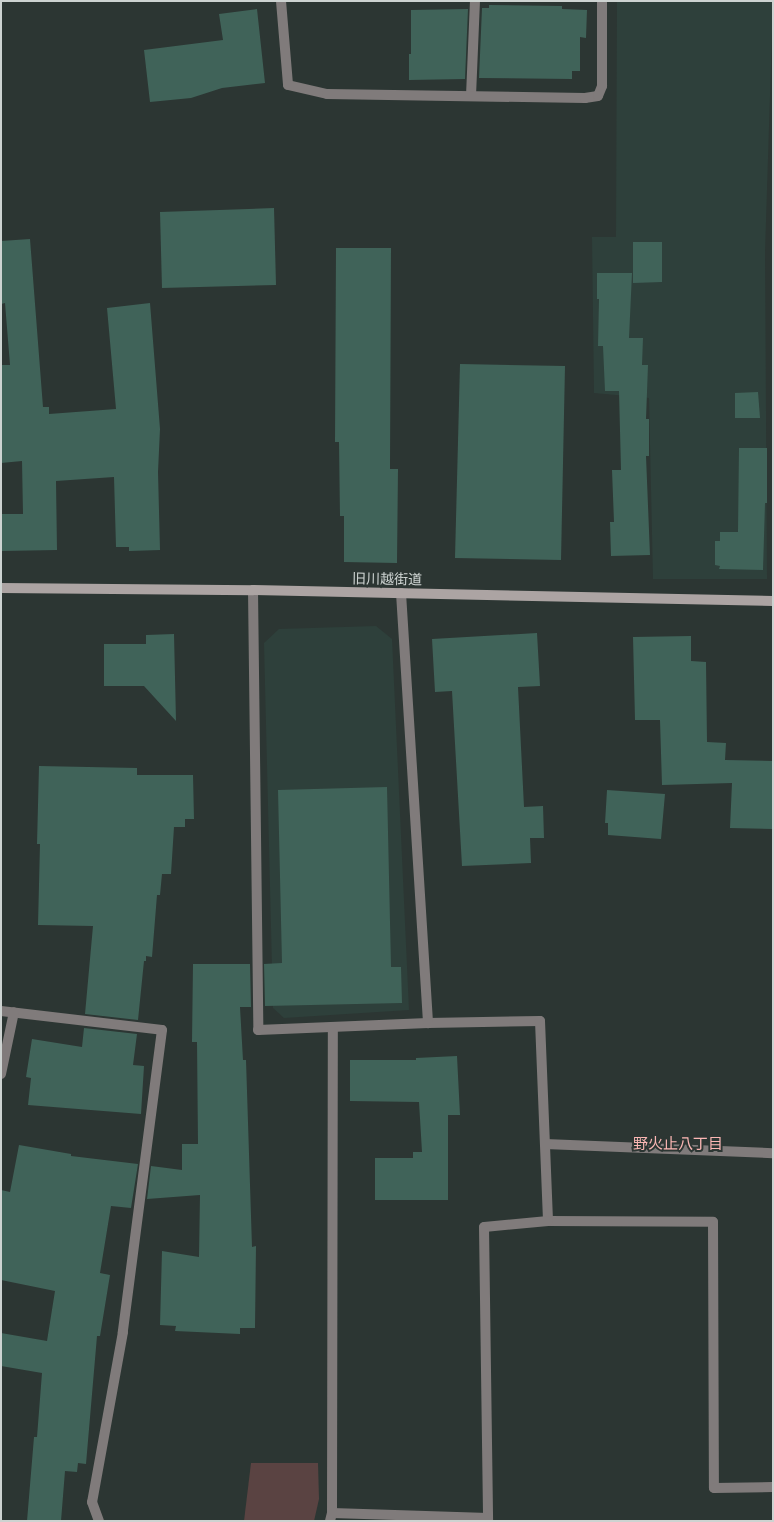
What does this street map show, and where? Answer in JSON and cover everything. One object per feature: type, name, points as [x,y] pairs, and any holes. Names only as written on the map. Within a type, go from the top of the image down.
[{"type":"main road","name":"旧川越街道","points":[[1,588],[253,590],[773,601]]},
{"type":"street","points":[[281,1],[288,85],[327,94],[471,96],[598,96],[602,86],[602,1]]},
{"type":"street","points":[[471,96],[475,1]]},
{"type":"street","points":[[253,590],[258,1030],[428,1023],[540,1021],[548,1221]]},
{"type":"street","points":[[401,593],[428,1023]]},
{"type":"street","points":[[1,1011],[162,1030],[123,1332],[92,1502],[99,1521]]},
{"type":"street","points":[[1,1074],[14,1012]]},
{"type":"street","points":[[333,1027],[331,1517],[488,1520],[484,1227],[548,1221],[713,1222],[714,1488],[773,1487]]},
{"type":"street","points":[[545,1144],[773,1153]]},
{"type":"shaded area","points":[[617,1],[773,1],[765,252],[767,579],[653,579],[649,398],[594,393],[592,237],[616,237]]},
{"type":"shaded area","points":[[376,626],[392,639],[409,1010],[284,1018],[273,1008],[264,643],[279,629]]},
{"type":"shaded area","points":[[251,1463],[318,1463],[319,1499],[314,1521],[244,1521]]},
{"type":"building","points":[[489,5],[562,6],[562,9],[587,10],[586,38],[580,37],[580,71],[572,71],[572,79],[479,78],[482,8],[489,8]]},
{"type":"building","points":[[257,9],[265,83],[222,88],[191,98],[150,102],[144,50],[223,40],[219,14]]},
{"type":"building","points":[[468,9],[465,79],[409,80],[411,10]]},
{"type":"building","points":[[274,208],[276,285],[162,288],[160,212]]},
{"type":"building","points":[[30,239],[43,407],[49,407],[49,414],[116,409],[107,308],[150,303],[160,429],[158,472],[160,550],[129,551],[129,547],[116,547],[114,477],[56,481],[57,550],[1,551],[1,514],[23,514],[22,461],[1,463],[1,365],[10,365],[5,303],[1,304],[1,241]]},
{"type":"building","points":[[633,242],[662,242],[662,282],[633,283]]},
{"type":"building","points":[[336,248],[391,248],[390,469],[398,469],[397,563],[344,562],[344,516],[340,516],[339,442],[335,442]]},
{"type":"building","points":[[597,273],[632,273],[629,338],[643,338],[642,365],[648,365],[646,419],[649,419],[649,456],[646,456],[650,555],[611,556],[610,522],[614,522],[612,470],[621,470],[619,391],[605,391],[603,346],[598,346],[599,299],[597,299]]},
{"type":"building","points":[[460,364],[565,366],[561,560],[455,558]]},
{"type":"building","points":[[758,392],[760,418],[735,418],[735,393]]},
{"type":"building","points":[[739,448],[767,448],[767,503],[765,503],[763,570],[719,569],[720,566],[715,565],[715,541],[720,541],[720,532],[738,532]]},
{"type":"building","points":[[537,633],[540,686],[518,687],[524,807],[543,806],[544,838],[530,838],[531,863],[462,866],[452,691],[435,692],[432,639]]},
{"type":"building","points":[[174,634],[176,721],[144,686],[104,686],[104,644],[146,644],[146,635]]},
{"type":"building","points":[[691,636],[691,661],[706,662],[707,742],[726,743],[725,760],[773,761],[773,829],[730,828],[732,783],[662,785],[660,720],[635,720],[633,637]]},
{"type":"building","points":[[39,766],[137,768],[137,775],[193,775],[194,819],[185,819],[185,827],[174,827],[171,874],[162,874],[160,895],[157,895],[152,957],[146,956],[146,961],[144,961],[138,1020],[85,1014],[93,926],[38,925],[40,844],[37,844]]},
{"type":"building","points":[[387,787],[391,967],[401,967],[402,1003],[265,1006],[264,964],[282,963],[278,790]]},
{"type":"building","points":[[607,790],[665,794],[661,839],[608,835],[608,823],[605,823]]},
{"type":"building","points":[[193,964],[250,964],[251,1007],[240,1007],[243,1060],[246,1060],[252,1247],[256,1246],[255,1328],[240,1328],[240,1334],[175,1331],[176,1326],[160,1325],[162,1251],[199,1257],[200,1195],[147,1199],[151,1166],[182,1170],[182,1144],[198,1144],[197,1042],[192,1042]]},
{"type":"building","points":[[84,1028],[137,1034],[133,1065],[144,1066],[141,1114],[28,1105],[31,1078],[26,1077],[32,1039],[82,1047]]},
{"type":"building","points":[[457,1056],[460,1115],[448,1115],[448,1200],[375,1200],[375,1158],[413,1158],[413,1152],[422,1152],[419,1102],[350,1101],[350,1060],[416,1060],[416,1058]]},
{"type":"building","points":[[19,1145],[71,1154],[71,1156],[138,1164],[131,1208],[111,1206],[100,1273],[110,1275],[100,1336],[97,1336],[86,1464],[78,1463],[77,1472],[65,1471],[61,1521],[27,1521],[34,1437],[37,1437],[42,1373],[1,1366],[1,1333],[47,1341],[55,1291],[1,1280],[1,1190],[10,1192]]},
{"type":"district","name":"野火止八丁目","points":[[678,1144]]}]
